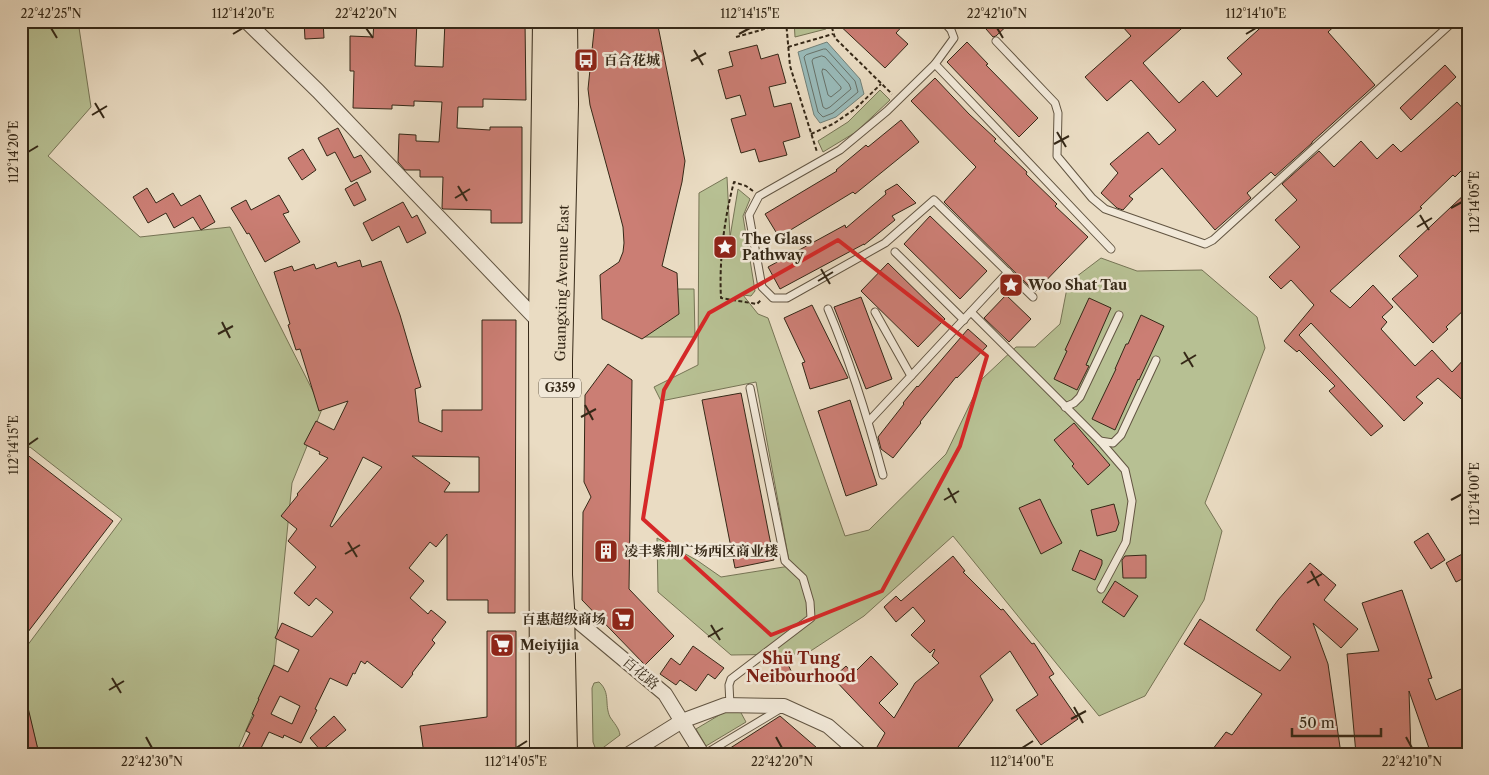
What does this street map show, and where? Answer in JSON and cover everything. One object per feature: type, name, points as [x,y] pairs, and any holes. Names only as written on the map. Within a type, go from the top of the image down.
[{"type":"highway","name":"Guangxing Avenue East","points":[[542,754],[541,324],[545,21]]},
{"type":"highway","name":"Guangxing Avenue East","points":[[565,754],[560,575],[560,361],[566,21]]},
{"type":"street","points":[[246,21],[318,91],[541,324]]},
{"type":"street","name":"百花路","points":[[562,608],[665,694],[703,754]]},
{"type":"street","points":[[630,754],[682,721],[725,705],[784,706],[828,726],[860,754]]},
{"type":"lane","points":[[943,21],[951,30],[954,38],[935,64],[888,112],[840,150],[759,196],[749,215],[762,287],[773,298],[787,298],[885,243],[934,200],[1033,297]]},
{"type":"lane","points":[[996,41],[1055,103],[1058,113],[1057,156],[1092,198],[1105,209],[1205,244],[1213,240],[1454,21]]},
{"type":"lane","points":[[935,64],[1111,249]]},
{"type":"lane","points":[[895,252],[964,320]]},
{"type":"lane","points":[[869,421],[1008,272]]},
{"type":"lane","points":[[828,309],[844,347],[869,421],[883,476]]},
{"type":"lane","points":[[875,312],[912,376]]},
{"type":"lane","points":[[971,312],[1100,441],[1125,470],[1132,500],[1126,542],[1100,589]]},
{"type":"lane","points":[[1065,407],[1074,403],[1080,397],[1119,315]]},
{"type":"lane","points":[[1100,441],[1113,443],[1121,435],[1156,360]]},
{"type":"lane","points":[[730,705],[729,685],[731,680],[811,618],[810,602],[803,578],[785,561],[750,388]]},
{"type":"lane","points":[[703,754],[784,706]]},
{"type":"path","points":[[830,21],[835,38],[898,100]]},
{"type":"path","points":[[736,37],[786,22],[790,66],[820,161]]},
{"type":"path","points":[[788,47],[833,34]]},
{"type":"path","points":[[811,134],[833,124],[855,108],[881,84]]},
{"type":"path","points":[[759,196],[746,186],[734,182],[728,205],[720,278],[721,298],[757,304],[767,292]]},
{"type":"highlighted area","points":[[838,240],[987,356],[960,446],[882,591],[771,635],[643,519],[664,390],[709,313]]},
{"type":"green space","points":[[21,21],[78,21],[91,107],[48,156],[140,237],[230,227],[322,409],[292,483],[274,664],[236,754],[39,754],[21,683],[21,654],[122,519],[30,447],[21,453]]},
{"type":"green space","points":[[794,21],[824,21],[826,29],[795,37]]},
{"type":"green space","points":[[880,90],[890,100],[856,132],[823,152],[818,141],[848,122]]},
{"type":"green space","points":[[727,177],[730,237],[738,189],[750,199],[743,216],[755,291],[751,296],[743,295],[758,314],[768,318],[845,536],[869,530],[946,454],[982,379],[1016,347],[1035,347],[1060,324],[1068,283],[1101,258],[1137,271],[1202,270],[1257,317],[1265,348],[1205,503],[1222,531],[1204,600],[1145,696],[1099,716],[953,536],[864,616],[806,654],[731,655],[658,592],[657,538],[698,561],[721,577],[790,566],[756,382],[661,401],[654,387],[698,365],[699,193]]},
{"type":"green space","points":[[642,289],[694,289],[695,337],[642,337]]},
{"type":"green space","points":[[599,682],[605,690],[608,712],[620,735],[600,750],[596,750],[593,742],[592,688],[594,683]]},
{"type":"green space","points":[[726,711],[740,711],[746,722],[706,746],[696,729]]},
{"type":"water","points":[[827,42],[860,79],[864,94],[836,117],[820,123],[814,115],[798,52]]},
{"type":"building","points":[[304,21],[323,21],[324,38],[305,39]]},
{"type":"building","points":[[374,21],[417,21],[415,66],[443,67],[445,21],[525,21],[526,100],[483,99],[483,107],[458,107],[457,128],[490,130],[490,127],[522,127],[522,223],[491,223],[491,210],[443,209],[443,177],[420,177],[420,170],[405,170],[398,162],[399,134],[416,135],[416,141],[439,142],[442,102],[414,101],[414,106],[392,105],[392,109],[353,108],[354,71],[350,71],[350,36],[373,37]]},
{"type":"building","points":[[595,21],[657,21],[685,161],[682,182],[662,266],[677,273],[679,314],[642,339],[602,319],[600,275],[619,262],[624,243],[623,227],[590,105],[588,89]]},
{"type":"building","points":[[835,21],[907,21],[896,33],[908,44],[885,68]]},
{"type":"building","points":[[979,21],[1012,21],[993,37]]},
{"type":"building","points":[[1127,21],[1190,21],[1143,63],[1179,103],[1203,81],[1217,97],[1242,74],[1227,58],[1268,21],[1340,21],[1328,32],[1375,85],[1275,176],[1271,172],[1247,193],[1251,198],[1215,230],[1162,168],[1129,196],[1133,199],[1123,210],[1117,208],[1101,193],[1118,173],[1110,164],[1148,132],[1159,145],[1176,130],[1131,80],[1107,101],[1085,77],[1131,36],[1122,26]]},
{"type":"building","points":[[967,42],[988,64],[986,65],[1038,118],[1019,137],[947,62]]},
{"type":"building","points":[[757,45],[761,59],[778,54],[786,83],[769,87],[774,107],[791,103],[800,137],[783,142],[787,155],[759,162],[755,149],[741,153],[731,119],[746,115],[740,95],[726,99],[718,70],[733,66],[729,52]]},
{"type":"building","points":[[1445,65],[1456,77],[1411,120],[1400,108]]},
{"type":"building","points":[[935,78],[1057,204],[1055,206],[1088,237],[1035,292],[944,202],[976,167],[911,101]]},
{"type":"building","points":[[1457,102],[1468,114],[1468,164],[1455,177],[1453,175],[1420,207],[1422,208],[1330,291],[1350,308],[1373,285],[1393,307],[1382,317],[1387,322],[1381,329],[1415,366],[1432,350],[1452,372],[1468,355],[1468,405],[1438,378],[1416,397],[1423,403],[1404,421],[1311,323],[1299,335],[1383,426],[1371,436],[1329,391],[1335,386],[1299,350],[1297,352],[1284,341],[1314,305],[1291,280],[1281,289],[1269,277],[1300,247],[1275,220],[1297,200],[1282,184],[1319,151],[1334,167],[1361,141],[1377,159],[1393,144],[1401,152]]},
{"type":"building","points":[[901,120],[919,142],[855,194],[853,192],[779,237],[765,214],[837,171],[866,145],[868,147]]},
{"type":"building","points":[[338,128],[354,158],[361,155],[371,172],[351,182],[335,152],[327,156],[318,138]]},
{"type":"building","points":[[303,149],[316,170],[302,180],[288,158]]},
{"type":"building","points":[[357,182],[366,200],[354,206],[345,189]]},
{"type":"building","points":[[897,184],[916,203],[892,216],[895,220],[864,245],[780,289],[768,267],[845,225],[846,228],[886,194],[885,191]]},
{"type":"building","points":[[147,188],[156,203],[173,193],[181,206],[200,195],[215,222],[201,230],[193,217],[174,228],[166,213],[148,223],[133,197]]},
{"type":"building","points":[[1468,191],[1468,306],[1446,327],[1448,329],[1433,343],[1392,299],[1418,276],[1399,256]]},
{"type":"building","points":[[279,195],[289,212],[283,214],[300,242],[265,262],[249,233],[247,234],[231,208],[246,200],[251,210]]},
{"type":"building","points":[[403,202],[412,218],[417,215],[426,233],[407,243],[399,226],[372,241],[363,223]]},
{"type":"building","points":[[930,216],[987,271],[960,299],[904,244]]},
{"type":"building","points":[[360,260],[362,267],[381,261],[400,315],[421,387],[415,389],[419,422],[442,432],[442,410],[482,410],[482,320],[516,320],[515,613],[488,613],[488,600],[447,600],[447,534],[436,547],[430,542],[409,568],[424,581],[410,598],[428,614],[431,610],[446,622],[432,640],[435,643],[402,688],[367,661],[365,664],[361,661],[347,686],[330,678],[301,743],[284,735],[283,738],[269,732],[258,754],[239,754],[250,733],[246,731],[254,715],[252,714],[274,665],[288,672],[299,650],[275,638],[282,623],[312,637],[333,612],[316,598],[309,606],[294,593],[316,567],[288,541],[297,529],[281,516],[328,458],[304,444],[316,421],[334,430],[348,401],[319,411],[300,349],[296,350],[274,272],[292,266],[294,271],[314,264],[316,269],[336,262],[338,267]],"holes":[[[412,456],[479,457],[479,492],[444,492],[450,483]],[[363,457],[382,467],[332,527],[330,526]],[[280,696],[300,706],[292,724],[271,714]]]},
{"type":"building","points":[[888,263],[945,319],[918,347],[861,291]]},
{"type":"building","points":[[1006,295],[1031,319],[1009,342],[984,318]]},
{"type":"building","points":[[861,297],[892,379],[866,389],[834,307]]},
{"type":"building","points":[[1089,298],[1111,308],[1086,365],[1089,366],[1077,390],[1054,379]]},
{"type":"building","points":[[812,305],[848,378],[810,389],[802,363],[805,362],[784,318]]},
{"type":"building","points":[[1141,315],[1164,326],[1115,430],[1092,419]]},
{"type":"building","points":[[968,329],[987,346],[956,377],[893,458],[881,449],[878,437],[917,386]]},
{"type":"building","name":"凌丰紫荆广场西区商业楼","points":[[608,364],[632,380],[629,589],[674,636],[645,665],[582,600],[583,512],[591,497],[584,482],[585,395]]},
{"type":"building","points":[[741,393],[774,560],[735,568],[702,400]]},
{"type":"building","points":[[850,400],[877,485],[846,496],[818,411]]},
{"type":"building","points":[[1074,423],[1110,465],[1088,485],[1054,440]]},
{"type":"building","points":[[21,450],[113,521],[21,641]]},
{"type":"building","points":[[1040,499],[1062,543],[1041,554],[1019,508]]},
{"type":"building","points":[[1114,504],[1119,523],[1116,531],[1097,536],[1091,510]]},
{"type":"building","points":[[1428,533],[1445,560],[1431,569],[1414,542]]},
{"type":"building","points":[[1080,550],[1102,560],[1095,580],[1072,570]]},
{"type":"building","points":[[1464,553],[1468,559],[1468,576],[1456,582],[1446,563]]},
{"type":"building","points":[[1146,555],[1146,578],[1123,578],[1122,560],[1125,556]]},
{"type":"building","points":[[953,556],[965,571],[963,572],[1001,610],[1003,609],[1032,644],[1034,643],[1054,674],[1049,677],[1078,719],[1041,745],[1016,710],[1038,695],[1010,651],[980,676],[993,700],[953,754],[873,754],[885,733],[833,678],[846,666],[853,674],[871,656],[898,684],[879,703],[894,718],[915,683],[939,663],[932,656],[934,649],[930,653],[911,635],[925,621],[913,607],[896,622],[884,607],[896,596],[901,601]]},
{"type":"building","points":[[1310,563],[1336,585],[1324,600],[1358,629],[1341,648],[1313,623],[1328,664],[1341,754],[1209,754],[1226,732],[1232,735],[1262,694],[1184,644],[1200,619],[1280,671],[1291,657],[1256,630],[1278,600]]},
{"type":"building","points":[[1115,581],[1138,596],[1124,617],[1102,602]]},
{"type":"building","points":[[1402,590],[1432,678],[1428,679],[1436,700],[1468,686],[1468,754],[1460,754],[1458,749],[1445,754],[1431,754],[1409,691],[1411,754],[1356,754],[1347,654],[1379,651],[1362,603]]},
{"type":"building","points":[[487,631],[516,631],[516,754],[424,754],[420,726],[487,717]]},
{"type":"building","points":[[693,646],[724,668],[715,679],[708,674],[696,691],[680,680],[676,685],[660,674],[671,658],[680,665]]},
{"type":"building","points":[[785,658],[793,675],[776,684],[772,676],[780,671],[775,663]]},
{"type":"building","points":[[21,695],[25,695],[39,754],[21,754]]},
{"type":"building","points":[[334,716],[346,730],[321,751],[310,738]]},
{"type":"building","points":[[780,716],[824,754],[721,754]]},
{"type":"place","name":"百合花城","points":[[586,60]]},
{"type":"place","name":"The Glass Pathway","points":[[725,247]]},
{"type":"place","name":"Woo Shat Tau","points":[[1011,285]]},
{"type":"place","name":"凌丰紫荆广场西区商业楼","points":[[606,551]]},
{"type":"place","name":"百惠超级商场","points":[[623,619]]},
{"type":"place","name":"Meiyijia","points":[[502,645]]},
{"type":"district","name":"Shü Tung Neibourhood","points":[[801,667]]}]
